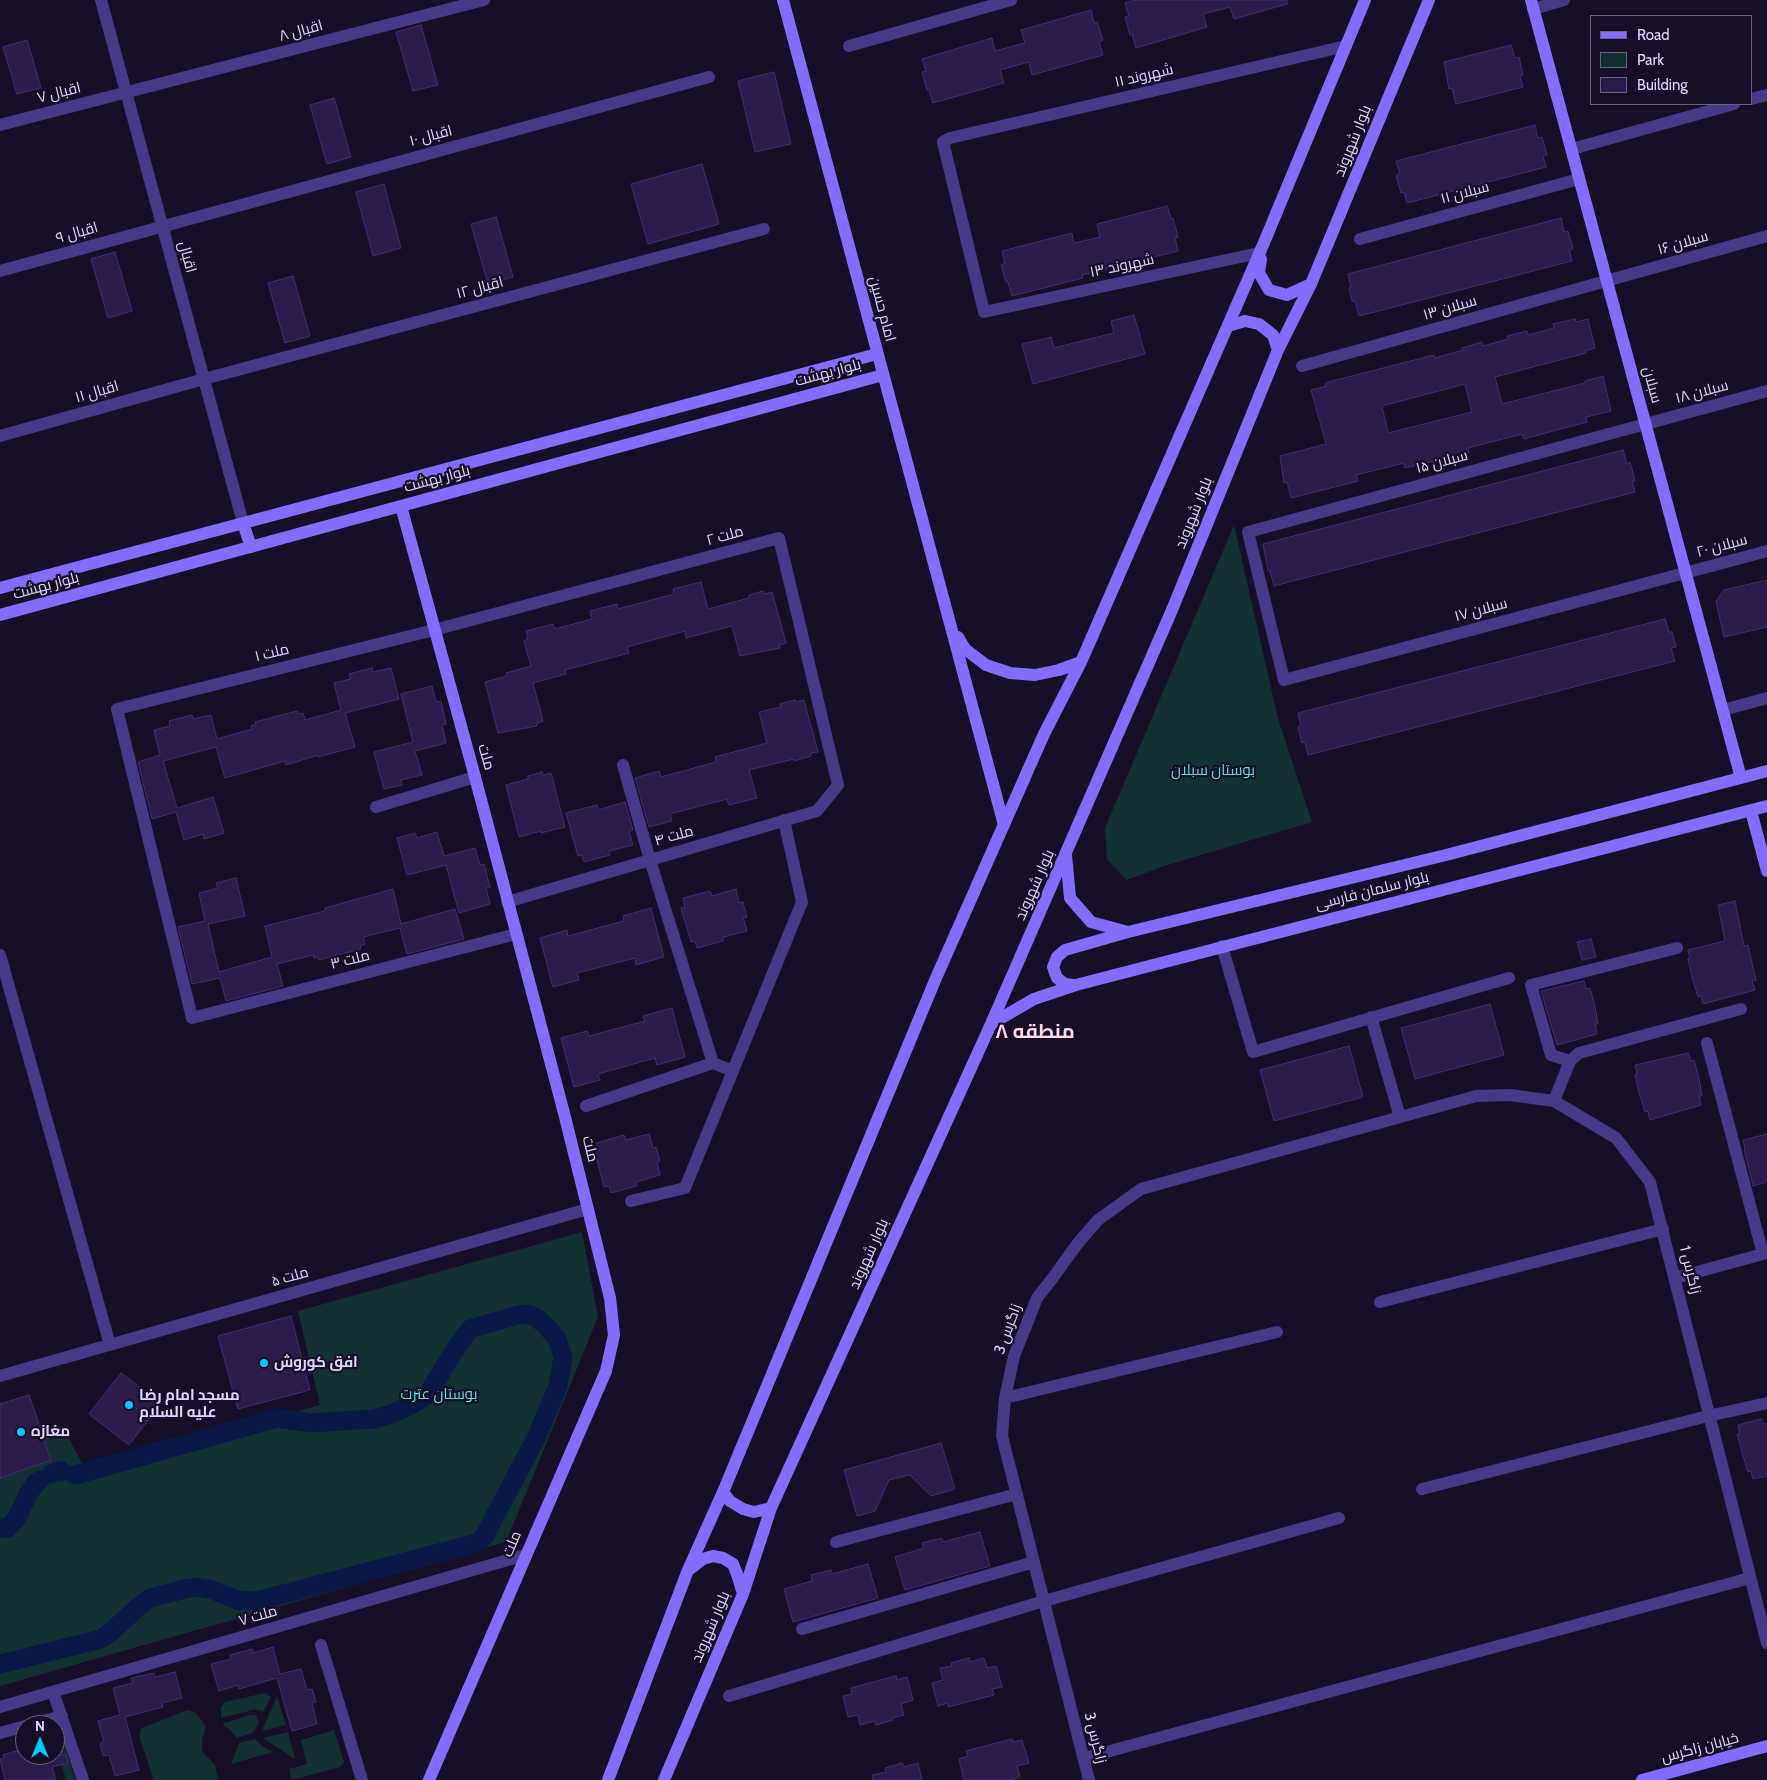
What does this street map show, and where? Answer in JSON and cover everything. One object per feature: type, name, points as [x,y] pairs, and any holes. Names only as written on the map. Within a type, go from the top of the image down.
[{"type":"main road","name":"امام حسین","points":[[783,0],[1004,825]]},
{"type":"main road","points":[[608,1780],[688,1570],[724,1492],[932,987],[1044,734],[1081,662],[1228,326],[1365,0]]},
{"type":"main road","name":"بلوار شهروند","points":[[664,1780],[743,1594],[771,1508],[991,1024],[1066,854],[1172,610],[1278,350],[1311,284],[1429,0]]},
{"type":"main road","name":"سبلان","points":[[1532,4],[1741,778]]},
{"type":"main road","points":[[1261,249],[1258,272],[1269,290],[1287,295],[1311,284]]},
{"type":"main road","points":[[1228,326],[1246,321],[1259,324],[1273,335],[1278,350]]},
{"type":"main road","name":"بلوار بهشت","points":[[0,588],[877,354]]},
{"type":"main road","name":"بلوار بهشت","points":[[0,615],[883,375]]},
{"type":"main road","name":"ملت","points":[[401,506],[475,777],[588,1209],[610,1298],[614,1335],[606,1371],[429,1780]]},
{"type":"main road","points":[[244,523],[251,547]]},
{"type":"main road","points":[[951,626],[965,649],[986,666],[1010,673],[1035,675],[1081,662]]},
{"type":"main road","name":"بلوار سلمان فارسی","points":[[1066,854],[1070,898],[1090,922],[1128,932],[1446,855],[1767,770]]},
{"type":"main road","name":"بلوار سلمان فارسی","points":[[991,1024],[1034,999],[1076,985],[1767,806]]},
{"type":"main road","points":[[1751,811],[1767,870]]},
{"type":"main road","points":[[1076,985],[1065,984],[1057,978],[1053,967],[1057,957],[1065,950],[1128,932]]},
{"type":"main road","points":[[724,1492],[730,1501],[743,1509],[754,1512],[771,1508]]},
{"type":"main road","points":[[688,1570],[703,1559],[713,1556],[723,1558],[733,1564],[743,1594]]},
{"type":"main road","name":"خیابان زاگرس","points":[[1642,1780],[1767,1746]]},
{"type":"street","name":"اقبال","points":[[101,0],[244,523]]},
{"type":"street","name":"اقبال ۸","points":[[126,93],[484,0]]},
{"type":"street","points":[[849,46],[1011,0]]},
{"type":"street","points":[[1532,4],[1564,0]]},
{"type":"street","name":"شهروند ۱۱","points":[[991,312],[984,312],[982,305],[943,142],[950,138],[1346,46]]},
{"type":"street","name":"اقبال ۱۰","points":[[162,226],[709,77]]},
{"type":"street","name":"اقبال ۷","points":[[0,125],[126,93]]},
{"type":"street","points":[[1752,99],[1767,94]]},
{"type":"street","points":[[1572,150],[1730,105]]},
{"type":"street","name":"سبلان ۱۱","points":[[1360,239],[1579,179]]},
{"type":"street","name":"اقبال ۹","points":[[0,271],[162,226]]},
{"type":"street","name":"اقبال ۱۲","points":[[204,379],[764,229]]},
{"type":"street","name":"سبلان ۱۶","points":[[1607,281],[1767,236]]},
{"type":"street","name":"شهروند ۱۳","points":[[991,312],[1261,249]]},
{"type":"street","name":"سبلان ۱۳","points":[[1302,366],[1607,281]]},
{"type":"street","name":"اقبال ۱۱","points":[[0,436],[204,379]]},
{"type":"street","name":"سبلان ۱۸","points":[[1646,424],[1767,391]]},
{"type":"street","name":"سبلان ۱۵","points":[[1284,680],[1248,532],[1646,424]]},
{"type":"street","name":"ملت ۲","points":[[434,630],[780,538],[838,785]]},
{"type":"street","name":"سبلان ۲۰","points":[[1686,572],[1767,551]]},
{"type":"street","name":"سبلان ۱۷","points":[[1284,680],[1686,572]]},
{"type":"street","name":"ملت ۱","points":[[192,1018],[117,708],[434,630]]},
{"type":"street","points":[[1723,710],[1767,698]]},
{"type":"street","points":[[623,765],[650,860],[713,1063]]},
{"type":"street","points":[[376,807],[475,777]]},
{"type":"street","name":"ملت ۴","points":[[507,902],[817,811],[838,785]]},
{"type":"street","points":[[631,1201],[685,1188],[802,902],[784,820]]},
{"type":"street","name":"ملت ۳","points":[[192,1018],[516,934]]},
{"type":"street","points":[[1222,946],[1253,1052],[1509,978]]},
{"type":"street","points":[[1570,1061],[1551,1056],[1531,985],[1677,948]]},
{"type":"street","points":[[0,954],[110,1345]]},
{"type":"street","points":[[1554,1101],[1570,1061],[1579,1053],[1741,1009]]},
{"type":"street","points":[[1371,1017],[1400,1117]]},
{"type":"street","points":[[1675,1278],[1763,1254],[1706,1043]]},
{"type":"street","points":[[586,1106],[713,1063],[733,1071]]},
{"type":"street","name":"زاگرس 1","points":[[1400,1117],[1476,1096],[1510,1095],[1554,1101],[1616,1138],[1650,1182],[1767,1643]]},
{"type":"street","name":"زاگرس 3","points":[[1089,1780],[1002,1436],[1005,1398],[1014,1356],[1037,1298],[1078,1243],[1098,1220],[1142,1189],[1400,1117]]},
{"type":"street","name":"ملت ۵","points":[[0,1376],[588,1209]]},
{"type":"street","points":[[1380,1302],[1663,1229]]},
{"type":"street","points":[[1005,1398],[1277,1332]]},
{"type":"street","points":[[1422,1489],[1708,1416],[1767,1403]]},
{"type":"street","points":[[836,1542],[1017,1494]]},
{"type":"street","points":[[729,1696],[1044,1601],[1339,1518]]},
{"type":"street","name":"ملت ۷","points":[[0,1707],[525,1555]]},
{"type":"street","points":[[802,1629],[1034,1562]]},
{"type":"street","points":[[1084,1758],[1750,1578]]},
{"type":"street","points":[[321,1645],[362,1780]]},
{"type":"street","points":[[53,1692],[62,1715]]},
{"type":"street","points":[[65,1725],[83,1780]]},
{"type":"street","points":[[0,1733],[15,1729]]},
{"type":"green space","name":"بوستان سبلان","points":[[1234,525],[1278,719],[1312,822],[1164,866],[1127,880],[1107,859],[1105,828]]},
{"type":"green space","name":"بوستان عترت","points":[[582,1232],[598,1317],[506,1542],[0,1686],[0,1449],[65,1431],[86,1471],[320,1405],[298,1311]]},
{"type":"green space","points":[[265,1693],[271,1697],[263,1712],[257,1709],[221,1718],[221,1707],[225,1702]]},
{"type":"green space","points":[[277,1696],[286,1725],[262,1731]]},
{"type":"green space","points":[[188,1710],[196,1713],[205,1725],[202,1751],[215,1765],[218,1780],[154,1780],[139,1735],[142,1728]]},
{"type":"green space","points":[[256,1715],[259,1722],[253,1733],[237,1738],[229,1729],[223,1726],[224,1723]]},
{"type":"green space","points":[[334,1730],[344,1762],[340,1767],[292,1780],[289,1769],[307,1764],[301,1740]]},
{"type":"green space","points":[[288,1732],[295,1759],[263,1738]]},
{"type":"green space","points":[[255,1739],[262,1746],[273,1752],[231,1764],[239,1743]]},
{"type":"green space","points":[[65,1745],[75,1780],[66,1780],[62,1765],[65,1765]]},
{"type":"water","points":[[64,1461],[71,1467],[75,1479],[42,1484],[41,1473],[44,1467]]},
{"type":"building","points":[[1135,0],[1287,0],[1287,4],[1234,19],[1230,7],[1203,14],[1207,27],[1136,48],[1125,17],[1129,16],[1125,3]]},
{"type":"building","points":[[1091,10],[1094,23],[1097,22],[1103,40],[1099,42],[1103,55],[1032,75],[1029,62],[1000,70],[1004,83],[933,103],[922,72],[926,71],[922,59],[992,38],[995,51],[1025,43],[1021,30]]},
{"type":"building","points":[[421,25],[438,85],[413,91],[396,32]]},
{"type":"building","points":[[27,40],[41,88],[17,94],[3,47]]},
{"type":"building","points":[[1511,45],[1515,58],[1519,57],[1523,75],[1520,76],[1523,87],[1456,104],[1452,88],[1449,89],[1444,62]]},
{"type":"building","points":[[774,72],[791,144],[755,152],[738,81]]},
{"type":"building","points":[[334,98],[351,157],[327,164],[310,105]]},
{"type":"building","points":[[1535,125],[1538,138],[1542,137],[1547,155],[1543,156],[1546,167],[1407,203],[1404,192],[1401,193],[1396,175],[1400,174],[1396,161]]},
{"type":"building","points":[[702,164],[719,224],[648,244],[631,184]]},
{"type":"building","points":[[384,184],[401,248],[373,256],[356,192]]},
{"type":"building","points":[[1167,206],[1171,219],[1173,218],[1178,237],[1175,238],[1178,251],[1082,275],[1083,278],[1012,296],[1001,265],[1005,263],[1002,251],[1072,233],[1074,243],[1100,237],[1097,224]]},
{"type":"building","points":[[496,217],[513,277],[488,284],[471,224]]},
{"type":"building","points":[[1561,218],[1564,232],[1568,231],[1573,249],[1569,250],[1572,261],[1359,316],[1355,301],[1352,301],[1348,274]]},
{"type":"building","points":[[115,252],[132,311],[108,318],[91,259]]},
{"type":"building","points":[[293,276],[310,336],[285,343],[268,283]]},
{"type":"building","points":[[1134,315],[1145,354],[1033,384],[1022,344],[1051,337],[1054,348],[1114,333],[1111,321]]},
{"type":"building","points":[[1575,319],[1576,322],[1588,319],[1595,348],[1585,351],[1586,353],[1495,377],[1502,404],[1585,383],[1585,381],[1603,376],[1611,411],[1586,417],[1587,422],[1524,439],[1522,434],[1468,448],[1469,453],[1405,468],[1404,463],[1356,475],[1358,481],[1291,498],[1287,482],[1284,483],[1280,456],[1326,444],[1311,390],[1326,386],[1325,383],[1434,355],[1435,358],[1482,342],[1483,346],[1508,339],[1507,336],[1527,331],[1528,335],[1554,328],[1553,324]],"holes":[[[1465,384],[1472,412],[1388,433],[1382,406]]]},
{"type":"building","points":[[1623,450],[1627,464],[1630,462],[1635,481],[1632,481],[1635,492],[1274,586],[1270,571],[1268,571],[1263,544]]},
{"type":"building","points":[[1767,580],[1767,627],[1724,637],[1716,601],[1724,590]]},
{"type":"building","points":[[701,582],[708,609],[749,598],[749,595],[763,591],[764,594],[772,592],[786,643],[779,645],[780,648],[740,656],[732,626],[686,638],[685,631],[627,647],[629,653],[565,670],[566,674],[533,683],[543,721],[537,723],[537,726],[498,733],[485,682],[507,676],[506,673],[531,666],[524,641],[528,639],[526,631],[553,624],[555,629],[592,619],[590,611],[617,604],[618,609],[674,594],[673,589]]},
{"type":"building","points":[[1665,619],[1669,632],[1672,632],[1676,647],[1671,648],[1675,661],[1308,755],[1305,742],[1302,743],[1298,726],[1301,726],[1298,713]]},
{"type":"building","points":[[372,668],[373,672],[391,668],[399,699],[345,713],[355,747],[318,757],[318,755],[286,765],[285,761],[225,778],[216,747],[163,761],[177,808],[213,797],[224,833],[204,839],[203,834],[184,840],[176,812],[152,819],[138,762],[160,755],[154,730],[170,726],[169,721],[192,715],[193,719],[211,715],[217,739],[252,729],[251,726],[256,724],[255,722],[297,711],[298,714],[303,713],[305,720],[341,710],[334,683],[351,679],[349,674]]},
{"type":"building","points":[[432,686],[436,702],[441,701],[446,724],[442,725],[446,743],[415,751],[422,775],[401,780],[402,785],[384,789],[374,752],[413,742],[401,694]]},
{"type":"building","points":[[795,700],[796,702],[804,700],[818,752],[811,753],[811,756],[794,761],[794,759],[749,770],[757,798],[729,805],[727,799],[670,814],[672,821],[649,827],[635,778],[659,771],[661,777],[716,762],[715,757],[767,743],[759,712],[781,707],[780,704]]},
{"type":"building","points":[[542,772],[543,775],[551,773],[565,827],[519,837],[506,785],[528,779],[528,776]]},
{"type":"building","points":[[625,802],[633,830],[629,831],[633,845],[609,851],[610,855],[584,862],[582,855],[578,856],[566,813],[597,805],[598,810]]},
{"type":"building","points":[[437,832],[444,856],[475,848],[480,865],[484,864],[490,887],[486,888],[490,904],[459,913],[446,865],[407,875],[397,838],[415,833],[417,838]]},
{"type":"building","points":[[236,878],[245,916],[208,924],[219,972],[272,957],[265,926],[325,911],[325,908],[393,889],[401,924],[455,909],[464,939],[407,954],[400,928],[363,937],[365,944],[360,946],[361,949],[319,960],[318,957],[314,958],[313,955],[277,964],[283,986],[226,1001],[220,978],[192,984],[178,927],[205,921],[199,893],[218,888],[216,883]]},
{"type":"building","points":[[736,889],[739,903],[743,902],[747,917],[743,918],[747,931],[723,937],[723,941],[697,948],[695,941],[691,942],[681,908],[685,907],[683,898],[710,891],[712,896]]},
{"type":"building","points":[[1735,901],[1744,946],[1748,945],[1756,980],[1752,981],[1755,990],[1703,1004],[1701,996],[1698,997],[1692,977],[1688,950],[1725,941],[1718,905]]},
{"type":"building","points":[[651,908],[664,957],[636,965],[635,958],[577,973],[579,980],[553,987],[540,938],[567,930],[568,936],[624,921],[623,916]]},
{"type":"building","points":[[1591,939],[1596,957],[1582,960],[1577,942]]},
{"type":"building","points":[[1584,981],[1586,989],[1590,988],[1595,1006],[1598,1024],[1595,1024],[1597,1034],[1557,1045],[1541,991]]},
{"type":"building","points":[[1490,1004],[1504,1055],[1415,1079],[1401,1028]]},
{"type":"building","points":[[672,1008],[685,1057],[657,1065],[655,1058],[598,1074],[600,1080],[574,1087],[561,1038],[587,1031],[589,1036],[645,1021],[643,1016]]},
{"type":"building","points":[[1349,1046],[1363,1097],[1274,1121],[1260,1070]]},
{"type":"building","points":[[1688,1053],[1691,1061],[1694,1060],[1699,1078],[1702,1096],[1699,1096],[1701,1105],[1650,1120],[1648,1111],[1645,1112],[1639,1092],[1635,1065]]},
{"type":"building","points":[[649,1134],[653,1148],[656,1147],[660,1161],[657,1162],[660,1175],[636,1182],[637,1186],[611,1193],[609,1186],[604,1187],[595,1152],[599,1151],[597,1143],[624,1135],[626,1140]]},
{"type":"building","points":[[1767,1134],[1767,1182],[1753,1186],[1743,1140]]},
{"type":"building","name":"افق کوروش","points":[[291,1316],[310,1390],[238,1409],[218,1336]]},
{"type":"building","points":[[121,1373],[161,1403],[129,1445],[89,1414]]},
{"type":"building","name":"مغازه","points":[[29,1395],[51,1460],[0,1478],[0,1404]]},
{"type":"building","points":[[1761,1419],[1763,1424],[1767,1423],[1767,1476],[1753,1479],[1751,1471],[1748,1472],[1737,1434],[1740,1434],[1738,1425]]},
{"type":"building","points":[[941,1443],[955,1489],[931,1496],[910,1475],[889,1480],[875,1511],[857,1516],[844,1470]]},
{"type":"building","points":[[980,1532],[990,1566],[905,1590],[895,1557],[924,1548],[922,1543],[942,1538],[943,1542]]},
{"type":"building","points":[[868,1564],[878,1598],[793,1622],[784,1589],[812,1581],[811,1575],[831,1570],[832,1574]]},
{"type":"building","points":[[273,1647],[280,1674],[301,1669],[307,1690],[312,1689],[316,1702],[312,1703],[317,1724],[292,1731],[277,1678],[239,1689],[238,1685],[219,1691],[211,1664],[231,1659],[230,1655],[252,1649],[253,1653]]},
{"type":"building","points":[[969,1658],[970,1662],[984,1658],[987,1668],[996,1666],[1002,1687],[992,1689],[994,1695],[948,1707],[948,1703],[938,1706],[932,1683],[943,1680],[940,1668],[952,1666],[951,1663]]},
{"type":"building","points":[[175,1672],[182,1698],[162,1703],[163,1707],[125,1717],[139,1770],[115,1776],[109,1755],[103,1756],[100,1743],[104,1742],[98,1721],[120,1715],[113,1688],[133,1683],[131,1678],[154,1673],[155,1677]]},
{"type":"building","points":[[896,1676],[897,1680],[907,1677],[913,1700],[901,1704],[904,1715],[876,1725],[875,1721],[860,1725],[858,1715],[848,1717],[843,1696],[852,1694],[851,1688]]},
{"type":"building","points":[[1012,1739],[1013,1742],[1022,1740],[1029,1763],[1017,1766],[1020,1777],[1009,1780],[964,1780],[959,1759],[968,1756],[966,1751]]},
{"type":"building","points":[[15,1751],[15,1765],[60,1765],[52,1767],[56,1780],[5,1780],[0,1759],[4,1758],[3,1755]]},
{"type":"building","points":[[65,1755],[66,1755],[68,1763],[65,1764]]},
{"type":"building","points":[[902,1763],[904,1767],[918,1763],[922,1780],[873,1780],[872,1775],[886,1772],[885,1768]]},
{"type":"waterway","points":[[0,1664],[101,1639],[150,1598],[185,1589],[197,1587],[213,1590],[237,1600],[261,1600],[480,1541],[485,1535],[537,1436],[558,1386],[563,1357],[557,1339],[548,1328],[529,1314],[518,1315],[470,1329],[427,1395],[389,1415],[373,1419],[311,1423],[277,1418],[75,1475]]},
{"type":"waterway","points":[[0,1529],[8,1528],[17,1518],[28,1494],[40,1480]]},
{"type":"place","name":"افق کوروش","points":[[264,1363]]},
{"type":"place","name":"مسجد امام رضا علیه السلام","points":[[129,1405]]},
{"type":"place","name":"مغازه","points":[[21,1432]]},
{"type":"district","name":"منطقه ۸","points":[[1035,1032]]}]
